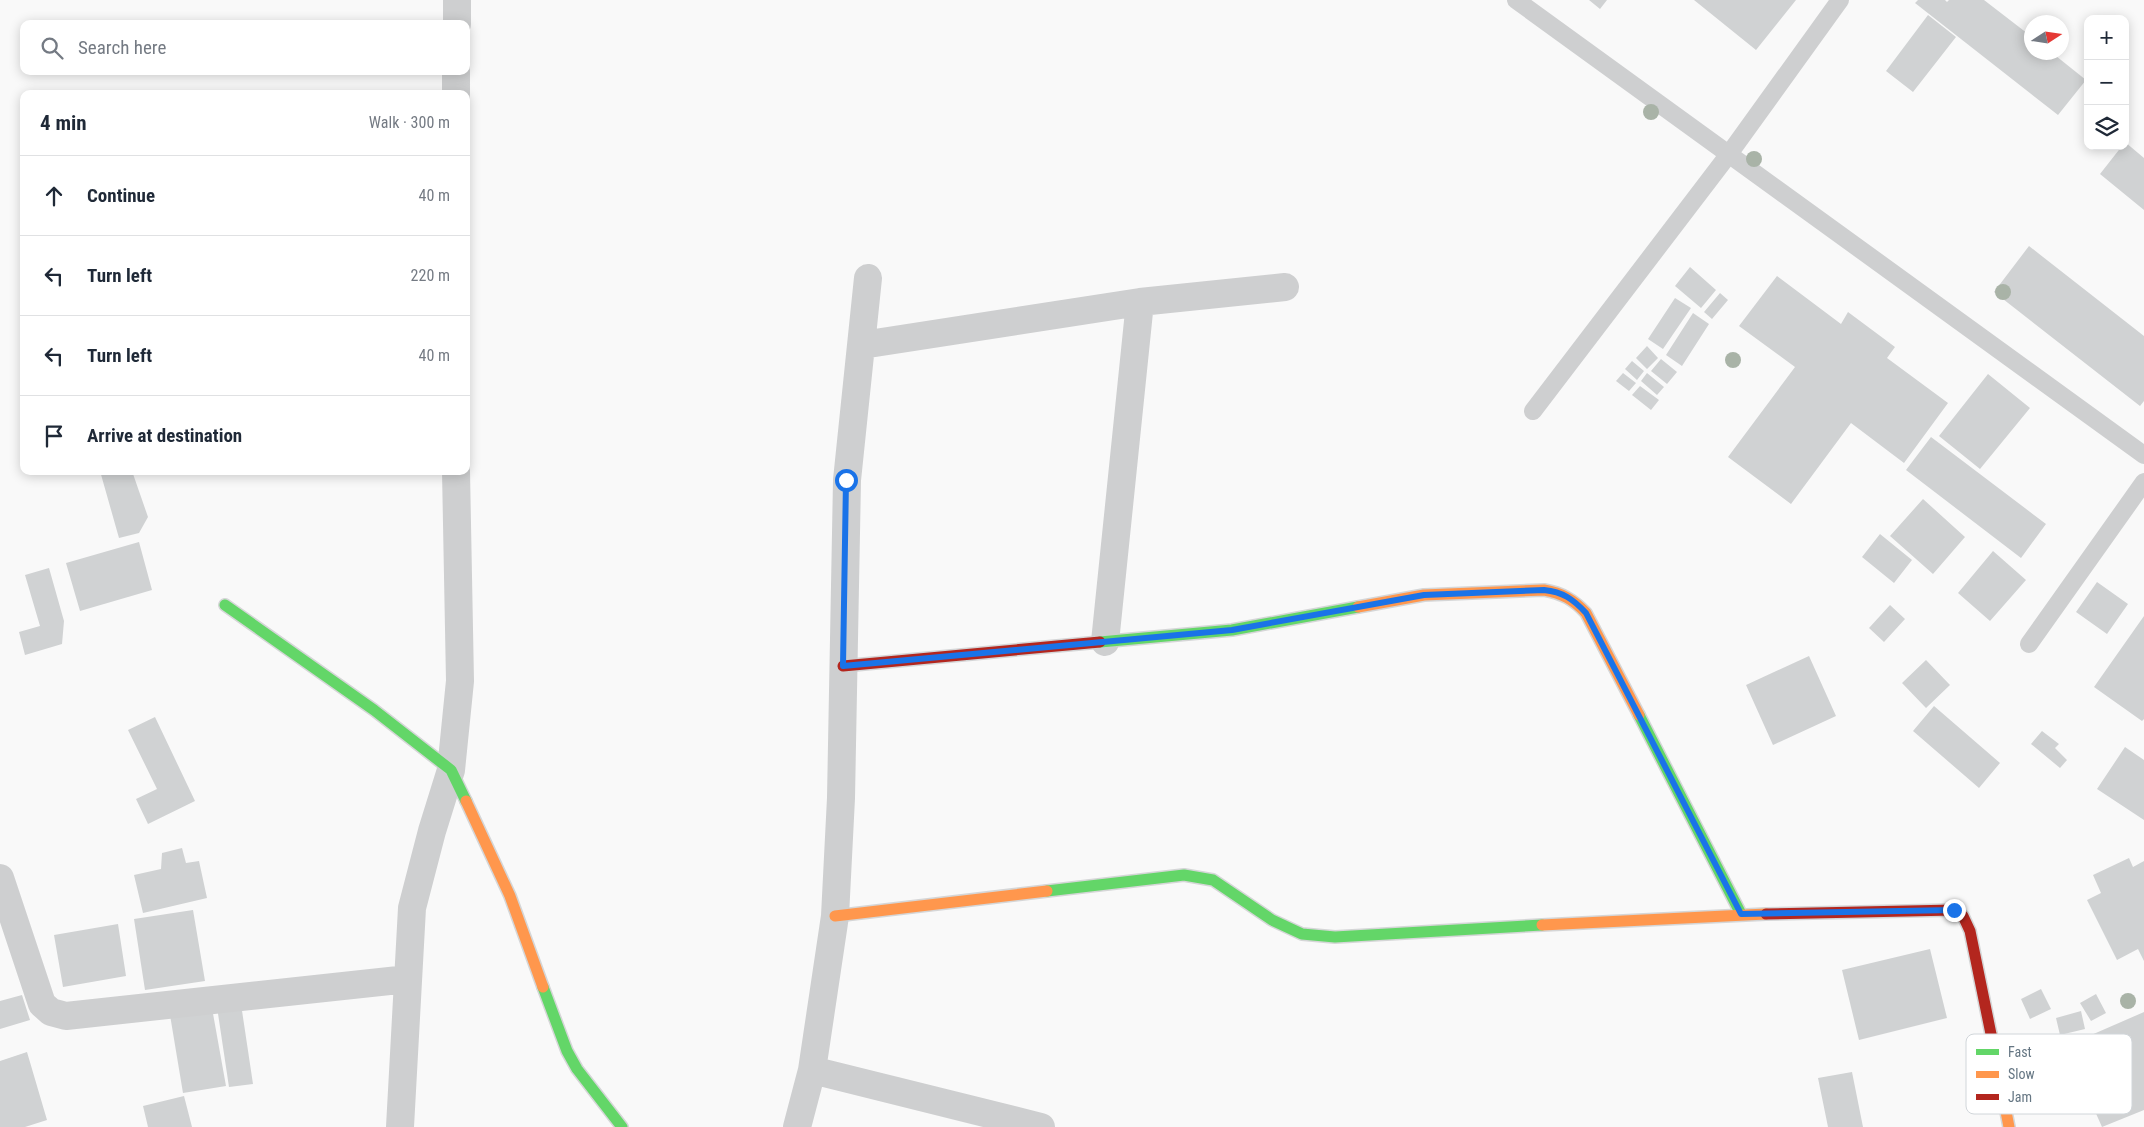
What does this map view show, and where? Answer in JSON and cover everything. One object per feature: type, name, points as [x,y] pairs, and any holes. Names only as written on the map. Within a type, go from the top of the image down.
[{"type":"street","points":[[457,0],[457,20]]},
{"type":"street","points":[[456,75],[456,90]]},
{"type":"street","points":[[797,1127],[812,1070],[835,916],[841,798],[846,480],[868,278]]},
{"type":"street","points":[[862,345],[1140,302],[1285,287]]},
{"type":"street","points":[[1105,642],[1140,302]]},
{"type":"street","points":[[400,1127],[412,908],[432,831],[451,770],[460,681],[456,475]]},
{"type":"street","points":[[843,666],[1232,630],[1424,595],[1544,590],[1559,592],[1576,601],[1586,613],[1741,914]]},
{"type":"street","points":[[225,605],[374,710],[451,770],[485,838],[510,896],[567,1051],[577,1069],[622,1127]]},
{"type":"street","points":[[835,916],[1184,875],[1213,880],[1272,920],[1302,934],[1335,937],[1741,914],[1954,910],[1963,916],[1970,931],[1990,1034]]},
{"type":"street","points":[[0,878],[6,912],[42,1004],[51,1012],[66,1016],[408,979]]},
{"type":"street","points":[[812,1070],[1041,1127]]},
{"type":"street","points":[[2006,1114],[2009,1127]]},
{"type":"lane","points":[[1516,0],[2144,455]]},
{"type":"lane","points":[[1533,411],[1728,154],[1840,0]]},
{"type":"lane","points":[[2029,644],[2144,482]]},
{"type":"building","points":[[1589,0],[1607,0],[1600,9]]},
{"type":"building","points":[[1694,0],[1796,0],[1756,50]]},
{"type":"building","points":[[1918,0],[1945,0],[1947,2],[1949,0],[1984,0],[2024,31],[2024,60],[2061,60],[2084,78],[2084,82],[2058,115],[1915,3]]},
{"type":"building","points":[[1928,15],[1956,37],[1913,92],[1886,71]]},
{"type":"building","points":[[2129,145],[2144,158],[2144,210],[2100,174],[2119,150],[2129,150]]},
{"type":"building","points":[[2029,246],[2144,336],[2144,401],[2140,406],[1994,292]]},
{"type":"building","points":[[1690,267],[1716,290],[1701,308],[1675,286]]},
{"type":"building","points":[[1777,276],[1841,324],[1848,312],[1895,347],[1887,358],[1948,403],[1904,463],[1851,423],[1791,504],[1728,457],[1795,367],[1739,326]]},
{"type":"building","points":[[1720,293],[1728,300],[1712,319],[1704,312]]},
{"type":"building","points":[[1675,298],[1691,308],[1663,349],[1648,339]]},
{"type":"building","points":[[1693,313],[1709,324],[1682,366],[1666,355]]},
{"type":"building","points":[[1647,346],[1658,358],[1647,369],[1636,358]]},
{"type":"building","points":[[1661,359],[1677,372],[1667,384],[1651,371]]},
{"type":"building","points":[[1632,361],[1644,371],[1637,380],[1625,369]]},
{"type":"building","points":[[1623,373],[1636,383],[1629,391],[1616,381]]},
{"type":"building","points":[[1647,373],[1664,387],[1657,395],[1641,381]]},
{"type":"building","points":[[1988,374],[2030,408],[1980,469],[1939,436]]},
{"type":"building","points":[[1640,386],[1659,400],[1651,410],[1632,395]]},
{"type":"building","points":[[1931,437],[2046,524],[2021,558],[1906,470]]},
{"type":"building","points":[[101,475],[133,475],[148,517],[139,533],[119,538]]},
{"type":"building","points":[[1923,499],[1965,537],[1933,574],[1890,536]]},
{"type":"building","points":[[1880,534],[1912,560],[1894,583],[1862,557]]},
{"type":"building","points":[[139,542],[152,590],[80,611],[66,563]]},
{"type":"building","points":[[1993,551],[2026,580],[1990,621],[1958,593]]},
{"type":"building","points":[[49,568],[64,621],[62,644],[25,655],[19,632],[40,626],[25,575]]},
{"type":"building","points":[[2097,582],[2128,604],[2107,634],[2076,612]]},
{"type":"building","points":[[1890,605],[1905,619],[1884,642],[1869,628]]},
{"type":"building","points":[[2144,616],[2144,719],[2142,721],[2094,687]]},
{"type":"building","points":[[1809,656],[1836,716],[1773,745],[1746,685]]},
{"type":"building","points":[[1926,660],[1950,685],[1926,708],[1902,683]]},
{"type":"building","points":[[1934,706],[2000,763],[1979,788],[1913,731]]},
{"type":"building","points":[[155,717],[195,801],[148,824],[136,799],[157,789],[128,730]]},
{"type":"building","points":[[2042,731],[2059,744],[2055,748],[2067,760],[2060,768],[2031,744]]},
{"type":"building","points":[[2125,747],[2144,760],[2144,820],[2097,789]]},
{"type":"building","points":[[182,848],[186,863],[199,861],[207,898],[143,913],[134,875],[161,869],[162,853]]},
{"type":"building","points":[[2129,858],[2133,867],[2144,861],[2144,961],[2138,949],[2117,960],[2087,900],[2101,893],[2093,875]]},
{"type":"building","points":[[193,910],[205,981],[145,990],[134,919]]},
{"type":"building","points":[[118,924],[126,976],[63,987],[54,935]]},
{"type":"building","points":[[1930,949],[1947,1018],[1859,1040],[1842,970]]},
{"type":"building","points":[[2041,989],[2051,1009],[2030,1019],[2021,999]]},
{"type":"building","points":[[2096,994],[2106,1013],[2091,1021],[2080,1003]]},
{"type":"building","points":[[22,995],[30,1020],[0,1029],[0,1001]]},
{"type":"building","points":[[241,1004],[253,1084],[229,1087],[217,1007]]},
{"type":"building","points":[[212,1008],[226,1086],[183,1093],[170,1015]]},
{"type":"building","points":[[2081,1011],[2085,1029],[2060,1034],[2056,1018]]},
{"type":"building","points":[[2144,1012],[2144,1110],[2102,1127],[2096,1114],[2132,1114],[2132,1034],[2094,1034]]},
{"type":"building","points":[[27,1052],[47,1120],[25,1127],[0,1127],[0,1061]]},
{"type":"building","points":[[1852,1072],[1863,1127],[1828,1127],[1818,1078]]},
{"type":"building","points":[[184,1096],[192,1127],[148,1127],[143,1106]]},
{"type":"traffic: fast","points":[[225,605],[374,710],[451,770],[466,801]]},
{"type":"traffic: fast","points":[[1100,642],[1232,630],[1358,607]]},
{"type":"traffic: fast","points":[[1639,715],[1741,914]]},
{"type":"traffic: fast","points":[[1047,891],[1184,875],[1213,880],[1272,920],[1302,934],[1335,937],[1542,925]]},
{"type":"traffic: fast","points":[[543,987],[567,1051],[577,1069],[622,1127]]},
{"type":"traffic: slow","points":[[1358,607],[1424,595],[1544,590],[1562,595],[1577,604],[1586,613],[1639,715]]},
{"type":"traffic: slow","points":[[466,801],[510,896],[543,987]]},
{"type":"traffic: slow","points":[[835,916],[1047,891]]},
{"type":"traffic: slow","points":[[1542,925],[1766,914]]},
{"type":"traffic: slow","points":[[2006,1114],[2009,1127]]},
{"type":"traffic: jam","points":[[843,666],[1100,642]]},
{"type":"traffic: jam","points":[[1766,914],[1954,910],[1963,916],[1970,931],[1991,1034]]},
{"type":"route","points":[[846,480],[843,666],[1232,630],[1424,595],[1544,590],[1559,592],[1576,601],[1586,613],[1741,914],[1954,910]]}]
